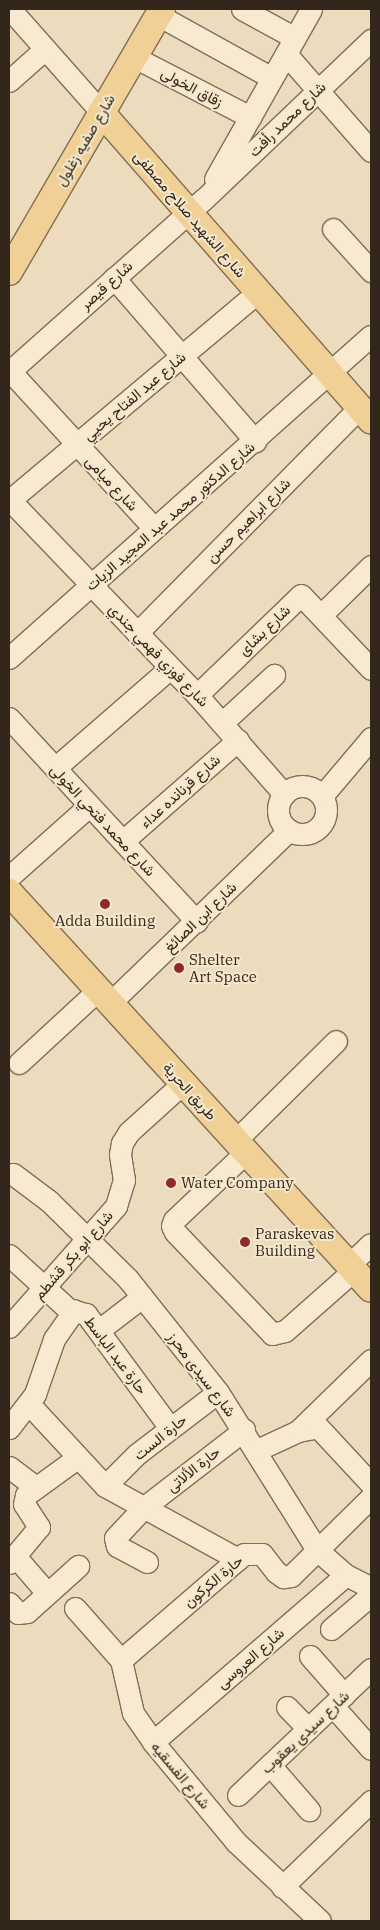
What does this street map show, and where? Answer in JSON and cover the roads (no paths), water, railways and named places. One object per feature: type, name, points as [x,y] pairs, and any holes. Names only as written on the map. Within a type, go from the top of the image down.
[{"type":"main road","name":"شارع صفيه زغلول","points":[[9,272],[160,12]]},
{"type":"main road","name":"شارع الشهيد صلاح مصطفى","points":[[101,112],[196,205],[258,292],[366,413]]},
{"type":"main road","name":"طريق الحرية","points":[[9,892],[371,1290]]},
{"type":"street","name":"شارع الشهيد صلاح مصطفى","points":[[10,9],[101,112]]},
{"type":"street","points":[[242,9],[290,46],[318,90],[371,151]]},
{"type":"street","points":[[196,205],[250,117],[311,9]]},
{"type":"street","points":[[160,12],[272,78]]},
{"type":"street","name":"شارع محمد رأفت","points":[[196,205],[371,40]]},
{"type":"street","points":[[9,81],[45,49]]},
{"type":"street","name":"زقاق الخولى","points":[[134,57],[250,117]]},
{"type":"street","name":"شارع قيصر","points":[[9,371],[196,205]]},
{"type":"street","points":[[333,229],[371,270]]},
{"type":"street","points":[[114,278],[255,441]]},
{"type":"street","name":"شارع عبد الفتاح يحيي","points":[[9,499],[258,292]]},
{"type":"street","name":"شارع الدكتور محمد عبد المجيد الزيات","points":[[9,658],[371,336]]},
{"type":"street","name":"شارع ميامى","points":[[9,371],[154,528]]},
{"type":"street","name":"شارع ابراهيم حسن","points":[[137,633],[366,413]]},
{"type":"street","name":"شارع فوزي فهمي جندي","points":[[9,499],[197,695],[284,794]]},
{"type":"street","points":[[322,615],[371,566]]},
{"type":"street","name":"شارع بشاى","points":[[197,695],[298,597],[305,596],[371,668]]},
{"type":"street","points":[[55,768],[170,668]]},
{"type":"street","points":[[222,723],[274,675]]},
{"type":"street","name":"شارع محمد فتحي الخولى","points":[[9,718],[197,922]]},
{"type":"street","points":[[322,796],[371,738]]},
{"type":"street","name":"شارع قرنانده عداء","points":[[123,842],[238,740]]},
{"type":"street","points":[[308,786],[322,796],[326,811],[320,826],[308,833],[288,830],[279,817],[280,800],[284,794],[291,788],[308,786]]},
{"type":"street","points":[[9,877],[89,806]]},
{"type":"street","name":"شارع ابن الصائغ","points":[[19,1063],[197,922],[288,830]]},
{"type":"street","points":[[336,1041],[174,1220],[172,1226],[175,1232],[272,1334],[285,1331],[352,1268],[371,1244]]},
{"type":"street","name":"شارع ابو بكر قشطم","points":[[9,1327],[116,1206],[122,1193],[124,1180],[120,1154],[126,1138],[183,1083]]},
{"type":"street","name":"شارع سيدى محرز","points":[[13,1174],[49,1201],[142,1296],[218,1392],[244,1430],[255,1451],[317,1550],[346,1575],[371,1588]]},
{"type":"street","name":"حارة عبد الباسط","points":[[9,1255],[45,1288],[74,1310],[84,1312],[100,1330],[170,1428]]},
{"type":"street","points":[[100,1330],[142,1296]]},
{"type":"street","points":[[9,1428],[29,1404],[54,1338],[74,1310]]},
{"type":"street","points":[[298,1431],[371,1360]]},
{"type":"street","name":"حارة الست","points":[[105,1486],[137,1454],[218,1392]]},
{"type":"street","points":[[29,1404],[77,1458],[105,1486],[238,1558]]},
{"type":"street","points":[[255,1451],[298,1431],[318,1427],[371,1484]]},
{"type":"street","name":"حارة الألاتى","points":[[147,1562],[117,1546],[115,1541],[144,1508],[244,1430]]},
{"type":"street","points":[[47,1593],[12,1560],[39,1527],[24,1504],[26,1495],[77,1458]]},
{"type":"street","points":[[9,1467],[36,1488]]},
{"type":"street","name":"حارة الكركون","points":[[122,1660],[238,1558],[249,1552],[262,1554],[282,1577],[291,1576],[371,1497]]},
{"type":"street","points":[[9,1603],[23,1614],[78,1566]]},
{"type":"street","name":"شارع العروسى","points":[[154,1742],[346,1575]]},
{"type":"street","points":[[331,1629],[371,1594]]},
{"type":"street","points":[[75,1608],[122,1660]]},
{"type":"street","points":[[310,1656],[371,1749]]},
{"type":"street","name":"شارع الفسقيه","points":[[122,1660],[133,1713],[154,1742],[236,1842],[320,1921]]},
{"type":"street","name":"شارع سيدى يعقوب","points":[[238,1795],[371,1669]]},
{"type":"street","points":[[287,1707],[308,1730]]},
{"type":"street","points":[[270,1765],[309,1810]]},
{"type":"street","points":[[282,1887],[371,1801]]},
{"type":"place","name":"Adda Building","points":[[105,904]]},
{"type":"place","name":"Shelter Art Space","points":[[179,968]]},
{"type":"place","name":"Water Company","points":[[171,1183]]},
{"type":"place","name":"Paraskevas Building","points":[[245,1242]]}]
